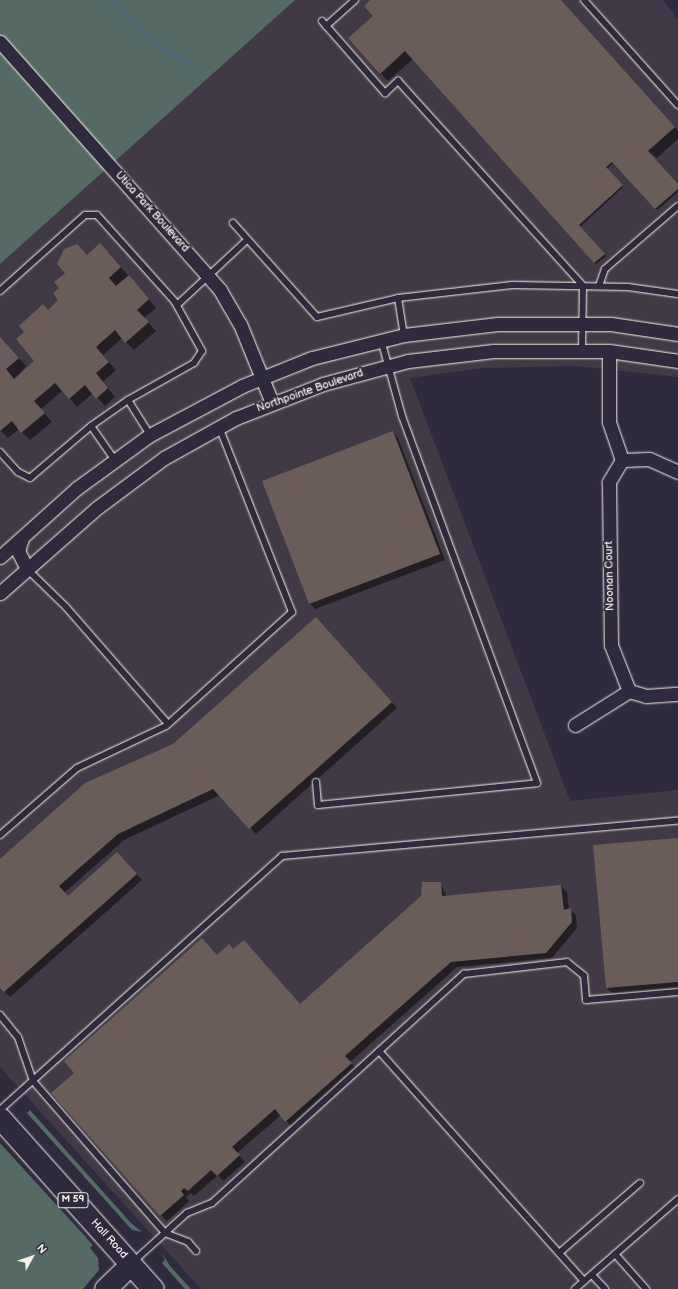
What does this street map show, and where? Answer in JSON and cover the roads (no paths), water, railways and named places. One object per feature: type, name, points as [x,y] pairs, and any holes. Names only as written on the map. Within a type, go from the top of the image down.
[{"type":"highway","name":"Hall Road","points":[[0,1118],[153,1289]]},
{"type":"highway","points":[[105,1289],[131,1264]]},
{"type":"street","name":"Utica Park Boulevard","points":[[0,42],[208,276],[235,313],[272,403]]},
{"type":"street","points":[[0,557],[114,459],[150,435],[262,377],[381,340],[404,335],[490,324],[582,323],[678,334]]},
{"type":"street","points":[[609,351],[609,422],[622,460],[649,460],[678,472]]},
{"type":"street","name":"Northpointe Boulevard","points":[[0,593],[121,488],[219,426],[272,403],[387,366],[474,352],[609,351],[678,361]]},
{"type":"street","name":"Noonan Court","points":[[622,460],[609,482],[611,645],[629,691]]},
{"type":"street","points":[[22,538],[18,551],[27,569]]},
{"type":"street","points":[[575,724],[629,691],[646,696],[678,694]]},
{"type":"lane","points":[[355,0],[324,24],[385,92],[398,81],[583,286],[582,350]]},
{"type":"lane","points":[[584,0],[678,105]]},
{"type":"lane","points":[[599,286],[605,269],[678,206]]},
{"type":"lane","points":[[0,291],[90,213],[104,221],[177,305],[200,346],[201,355],[194,363],[128,400],[90,426],[30,478],[18,472],[0,452]]},
{"type":"lane","points":[[233,223],[317,317],[398,298],[485,287],[599,286],[678,294]]},
{"type":"lane","points":[[177,305],[247,240]]},
{"type":"lane","points":[[398,298],[404,335]]},
{"type":"lane","points":[[316,782],[318,805],[537,784],[387,366],[381,340]]},
{"type":"lane","points":[[128,400],[150,435]]},
{"type":"lane","points":[[90,426],[114,459]]},
{"type":"lane","points":[[0,835],[77,768],[168,724],[292,612],[219,426]]},
{"type":"lane","points":[[27,569],[66,607],[168,724]]},
{"type":"lane","points":[[0,1110],[282,856],[678,821]]},
{"type":"lane","points":[[131,1264],[187,1213],[212,1203],[464,974],[567,962],[584,976],[586,1000],[678,992]]},
{"type":"lane","points":[[0,1015],[18,1037],[33,1081],[165,1233],[188,1242],[196,1251]]},
{"type":"lane","points":[[379,1051],[584,1281]]},
{"type":"lane","points":[[559,1253],[640,1183]]},
{"type":"lane","points":[[576,1289],[678,1199]]},
{"type":"lane","points":[[615,1254],[646,1289]]},
{"type":"lane","points":[[592,1275],[605,1289]]},
{"type":"waterway","points":[[109,0],[150,40],[194,67]]}]
